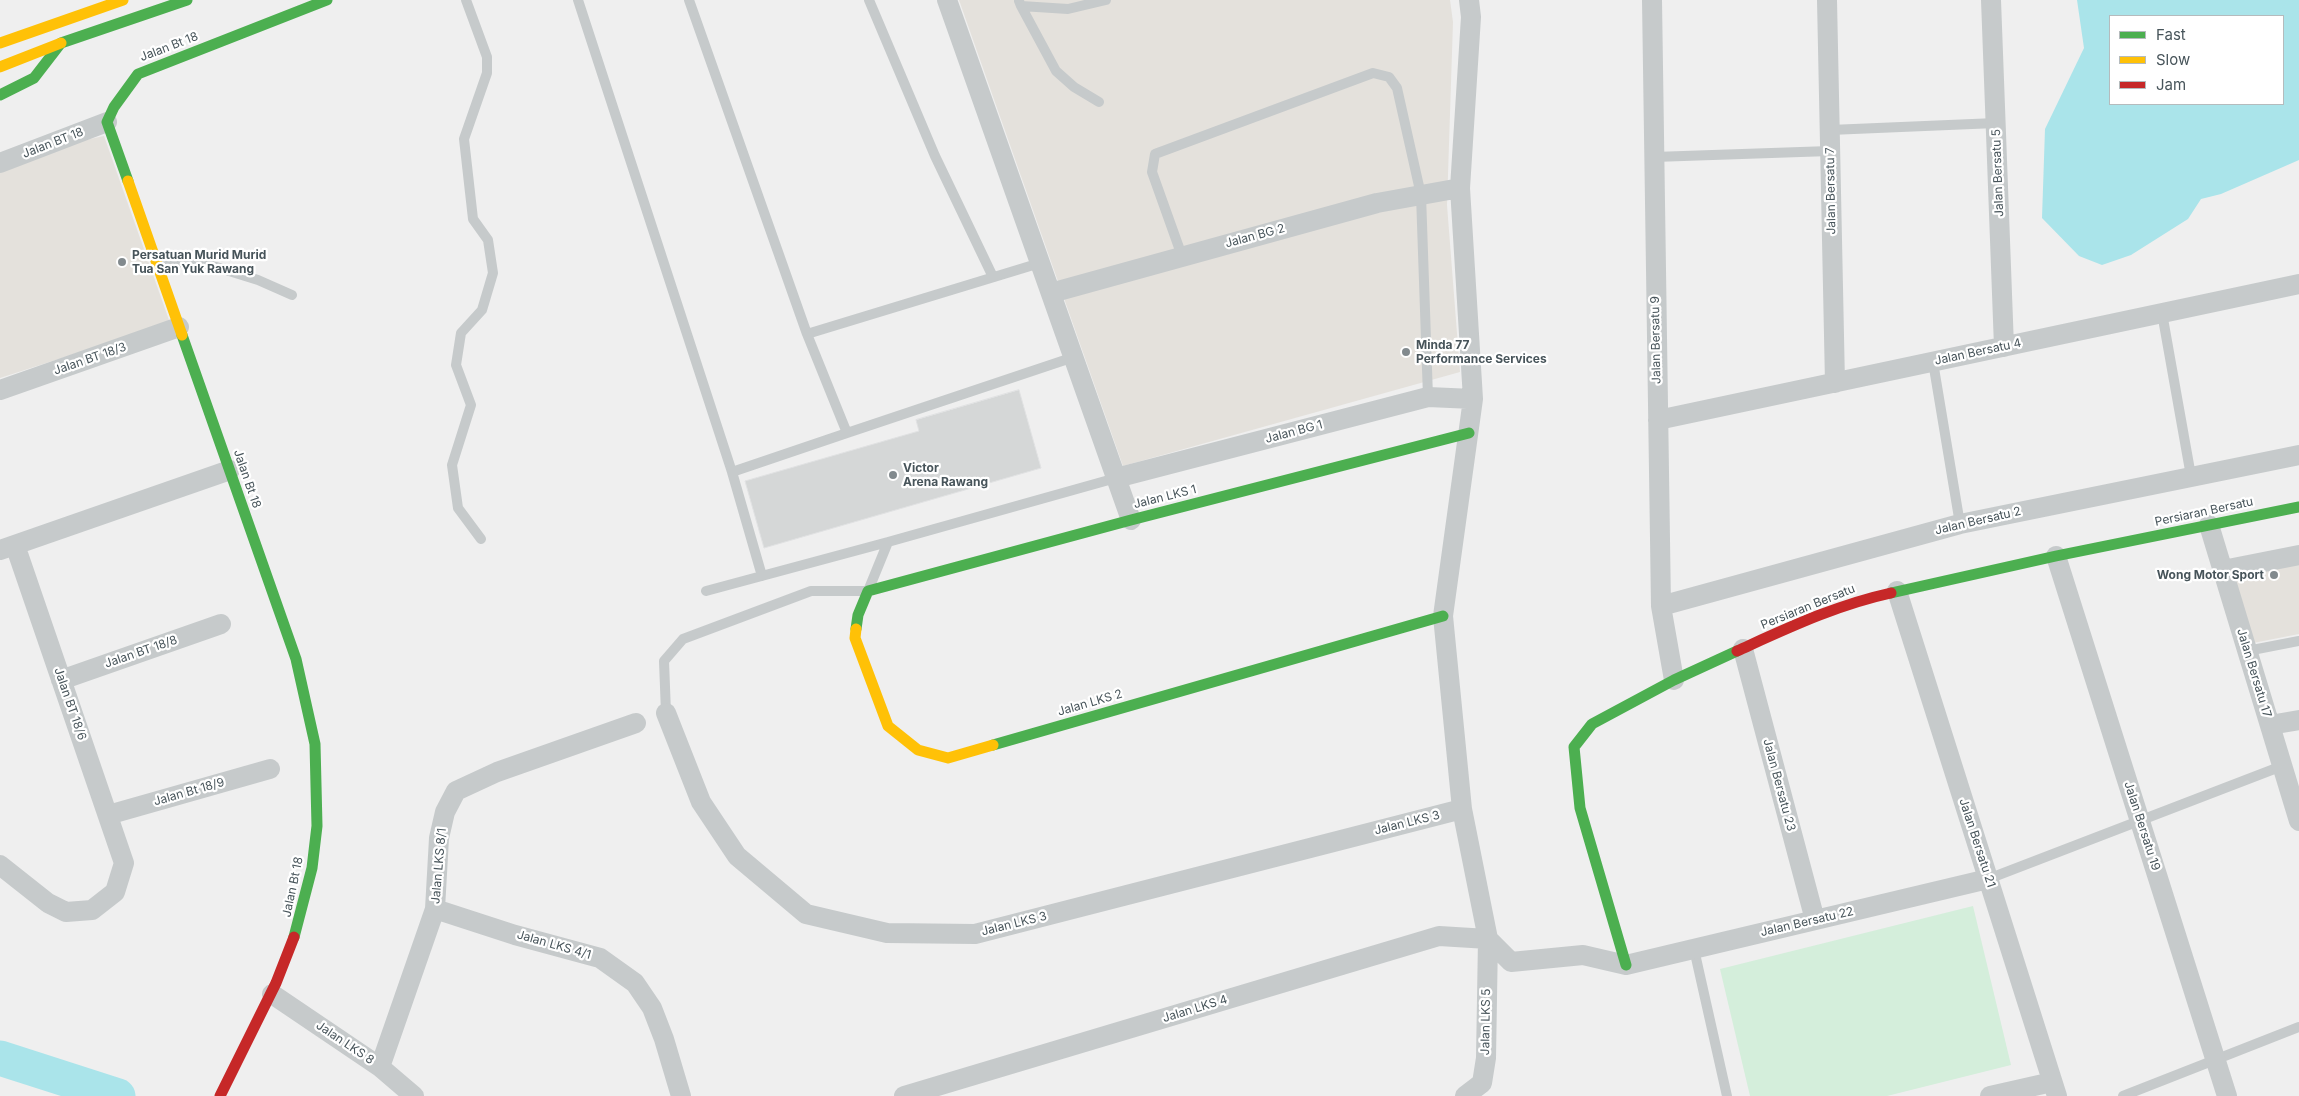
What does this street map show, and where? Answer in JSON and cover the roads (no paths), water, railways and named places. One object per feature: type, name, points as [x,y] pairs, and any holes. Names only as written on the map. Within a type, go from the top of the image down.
[{"type":"street","points":[[0,43],[123,0]]},
{"type":"street","points":[[0,68],[61,43],[187,0]]},
{"type":"street","name":"Jalan Bt 18","points":[[220,1096],[272,994],[297,933],[313,869],[318,804],[315,745],[296,659],[107,122],[114,107],[138,74],[327,0]]},
{"type":"street","points":[[947,0],[1131,520]]},
{"type":"street","name":"Jalan LKS 5","points":[[1464,1096],[1482,1083],[1486,1058],[1488,939],[1462,809],[1444,616],[1473,399],[1460,188],[1471,17],[1469,0]]},
{"type":"street","name":"Jalan Bersatu 9","points":[[1652,0],[1661,606],[1674,680]]},
{"type":"street","name":"Jalan Bersatu 7","points":[[1827,0],[1835,383]]},
{"type":"street","name":"Jalan Bersatu 5","points":[[1991,0],[2004,347]]},
{"type":"street","points":[[0,95],[34,78],[61,43]]},
{"type":"street","name":"Jalan BT 18","points":[[0,163],[107,122]]},
{"type":"street","name":"Jalan BG 2","points":[[1051,292],[1377,203],[1460,188]]},
{"type":"street","name":"Jalan Bersatu 4","points":[[1658,420],[2299,284]]},
{"type":"street","name":"Jalan BT 18/3","points":[[0,390],[180,327]]},
{"type":"street","name":"Jalan BG 1","points":[[1116,478],[1428,397],[1473,399]]},
{"type":"street","name":"Jalan LKS 1","points":[[868,591],[1131,520],[1469,433]]},
{"type":"street","name":"Jalan Bersatu 2","points":[[1661,606],[1960,524],[2299,455]]},
{"type":"street","points":[[7,548],[230,470]]},
{"type":"street","name":"Persiaran Bersatu","points":[[1626,965],[1580,808],[1574,747],[1592,724],[1674,680],[1857,600],[2056,556],[2299,507]]},
{"type":"street","name":"Jalan Bersatu 17","points":[[2209,525],[2299,821]]},
{"type":"street","name":"Jalan BT 18/6","points":[[0,865],[48,903],[66,912],[92,910],[114,892],[124,863],[61,680],[7,548]]},
{"type":"street","points":[[2223,570],[2299,555]]},
{"type":"street","name":"Jalan Bersatu 19","points":[[2056,556],[2227,1096]]},
{"type":"street","name":"Jalan LKS 2","points":[[868,591],[858,615],[854,638],[888,726],[918,750],[948,758],[1444,616]]},
{"type":"street","name":"Jalan Bersatu 21","points":[[1897,591],[2055,1089]]},
{"type":"street","name":"Jalan BT 18/8","points":[[61,680],[221,624]]},
{"type":"street","name":"Jalan Bersatu 23","points":[[1743,649],[1816,920]]},
{"type":"street","name":"Jalan LKS 3","points":[[666,713],[701,802],[737,856],[806,914],[886,933],[974,934],[1462,809]]},
{"type":"street","points":[[2270,725],[2299,720]]},
{"type":"street","name":"Jalan LKS 8/1","points":[[380,1068],[435,909],[440,838],[445,812],[456,791],[497,772],[636,723]]},
{"type":"street","name":"Jalan Bt 18/9","points":[[108,815],[270,769]]},
{"type":"street","name":"Jalan Bersatu 22","points":[[1626,965],[1988,879]]},
{"type":"street","name":"Jalan LKS 4/1","points":[[435,909],[515,935],[600,958],[635,983],[652,1008],[664,1039],[681,1096]]},
{"type":"street","name":"Jalan LKS 4","points":[[904,1096],[1439,936],[1488,939]]},
{"type":"street","points":[[1488,939],[1511,962],[1583,955],[1626,965]]},
{"type":"street","name":"Jalan LKS 8","points":[[272,994],[380,1068],[414,1096]]},
{"type":"street","points":[[1990,1096],[2055,1089]]},
{"type":"lane","points":[[466,0],[487,57],[486,73],[464,139],[472,219],[488,240],[493,273],[482,310],[461,332],[456,366],[471,405],[452,465],[458,508],[481,538]]},
{"type":"lane","points":[[578,0],[732,472],[762,576]]},
{"type":"lane","points":[[688,0],[807,334],[847,433]]},
{"type":"lane","points":[[869,0],[935,156],[993,277]]},
{"type":"lane","points":[[1020,3],[1068,9],[1106,0]]},
{"type":"lane","points":[[1020,3],[1056,71],[1074,87],[1099,102]]},
{"type":"lane","points":[[1182,256],[1152,172],[1155,154],[1373,74],[1389,77],[1397,88],[1421,195],[1428,397]]},
{"type":"lane","points":[[1830,130],[1996,122]]},
{"type":"lane","points":[[1654,157],[1830,151]]},
{"type":"lane","points":[[157,264],[197,261],[258,280],[292,295]]},
{"type":"lane","points":[[807,334],[1040,263]]},
{"type":"lane","points":[[2162,313],[2191,476]]},
{"type":"lane","points":[[732,472],[1074,357]]},
{"type":"lane","points":[[1933,362],[1960,524]]},
{"type":"lane","points":[[706,591],[1116,478]]},
{"type":"lane","points":[[666,713],[664,661],[684,639],[811,591],[868,591],[888,542]]},
{"type":"lane","points":[[2247,651],[2299,641]]},
{"type":"lane","points":[[1988,879],[2282,766]]},
{"type":"lane","points":[[1694,948],[1727,1096]]},
{"type":"lane","points":[[2123,1096],[2299,1027]]},
{"type":"water","points":[[2077,0],[2299,0],[2299,160],[2221,194],[2201,199],[2188,219],[2131,255],[2102,265],[2079,256],[2042,218],[2045,129],[2084,48]]},
{"type":"waterway","points":[[0,1058],[118,1096]]},
{"type":"place","name":"Persatuan Murid Murid Tua San Yuk Rawang","points":[[122,262]]},
{"type":"place","name":"Minda 77 Performance Services","points":[[1406,352]]},
{"type":"place","name":"Victor Arena Rawang","points":[[893,475]]},
{"type":"place","name":"Wong Motor Sport","points":[[2274,575]]}]
